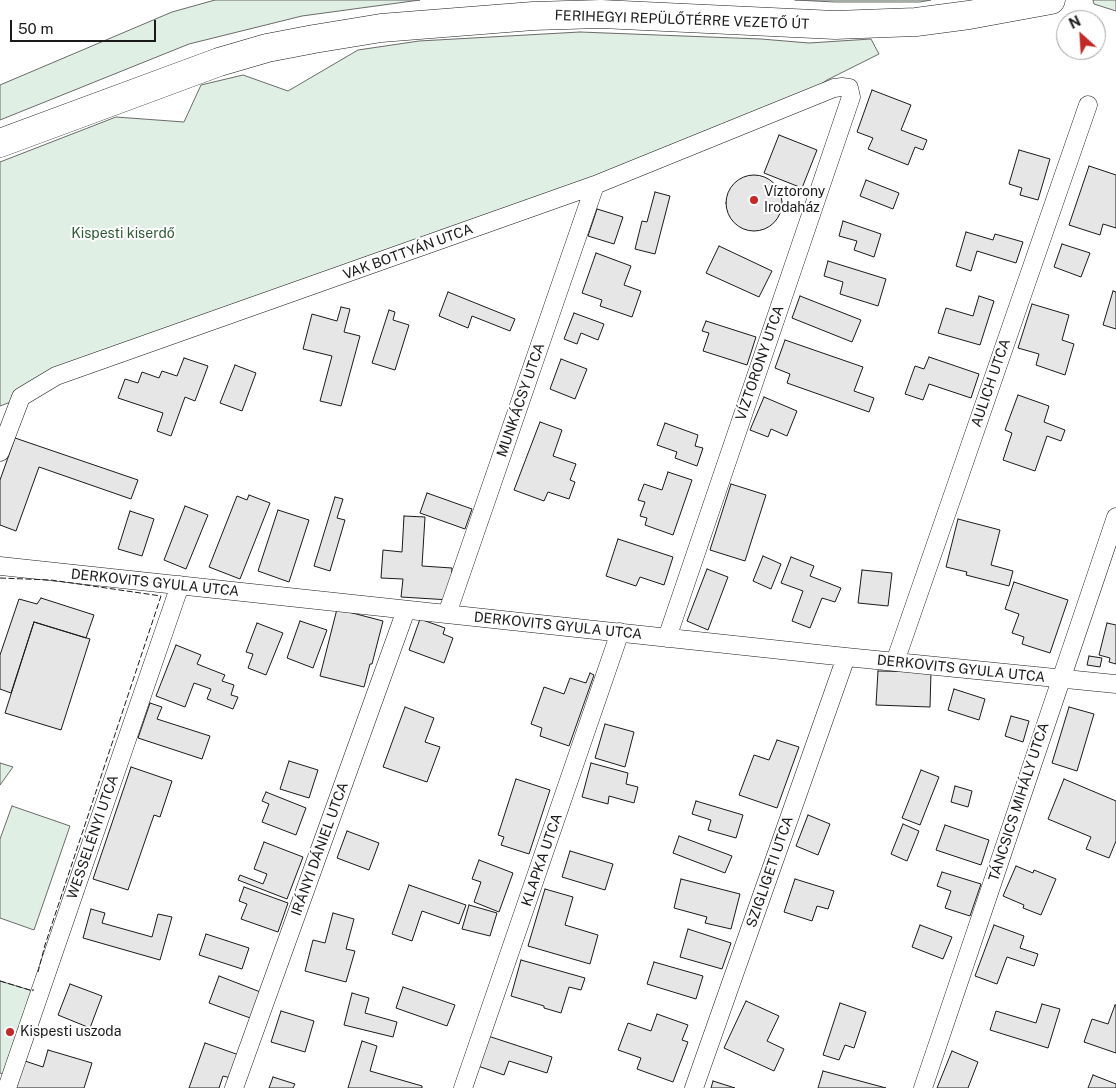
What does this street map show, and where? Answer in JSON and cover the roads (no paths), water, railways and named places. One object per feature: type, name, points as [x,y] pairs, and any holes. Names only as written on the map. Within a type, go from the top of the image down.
[{"type":"main road","name":"FERIHEGYI REPÜLŐTÉRRE VEZETŐ ÚT","points":[[0,143],[219,62],[267,48],[381,28],[533,16],[601,14],[836,25],[916,22],[1043,2]]},
{"type":"street","name":"VAK BOTTYÁN UTCA","points":[[0,452],[22,397],[56,376],[595,185],[834,88],[849,88]]},
{"type":"street","name":"VÍZTORONY UTCA","points":[[667,638],[851,96],[849,88]]},
{"type":"street","name":"AULICH UTCA","points":[[895,662],[1088,105]]},
{"type":"street","name":"MUNKÁCSY UTCA","points":[[447,614],[595,185]]},
{"type":"street","name":"TÁNCSICS MIHÁLY UTCA","points":[[923,1088],[1116,517]]},
{"type":"street","name":"DERKOVITS GYULA UTCA","points":[[0,566],[846,657],[1116,684]]},
{"type":"street","name":"WESSELÉNYI UTCA","points":[[7,1088],[180,585]]},
{"type":"street","name":"IRÁNYI DÁNIEL UTCA","points":[[234,1088],[406,610]]},
{"type":"street","name":"KLAPKA UTCA","points":[[463,1088],[620,632]]},
{"type":"street","name":"SZIGLIGETI UTCA","points":[[694,1088],[846,657]]},
{"type":"place","name":"Víztorony Irodaház","points":[[754,200]]},
{"type":"place","name":"Kispesti uszoda","points":[[10,1032]]},
{"type":"park label","name":"Kispesti kiserdő","points":[[123,234]]}]
